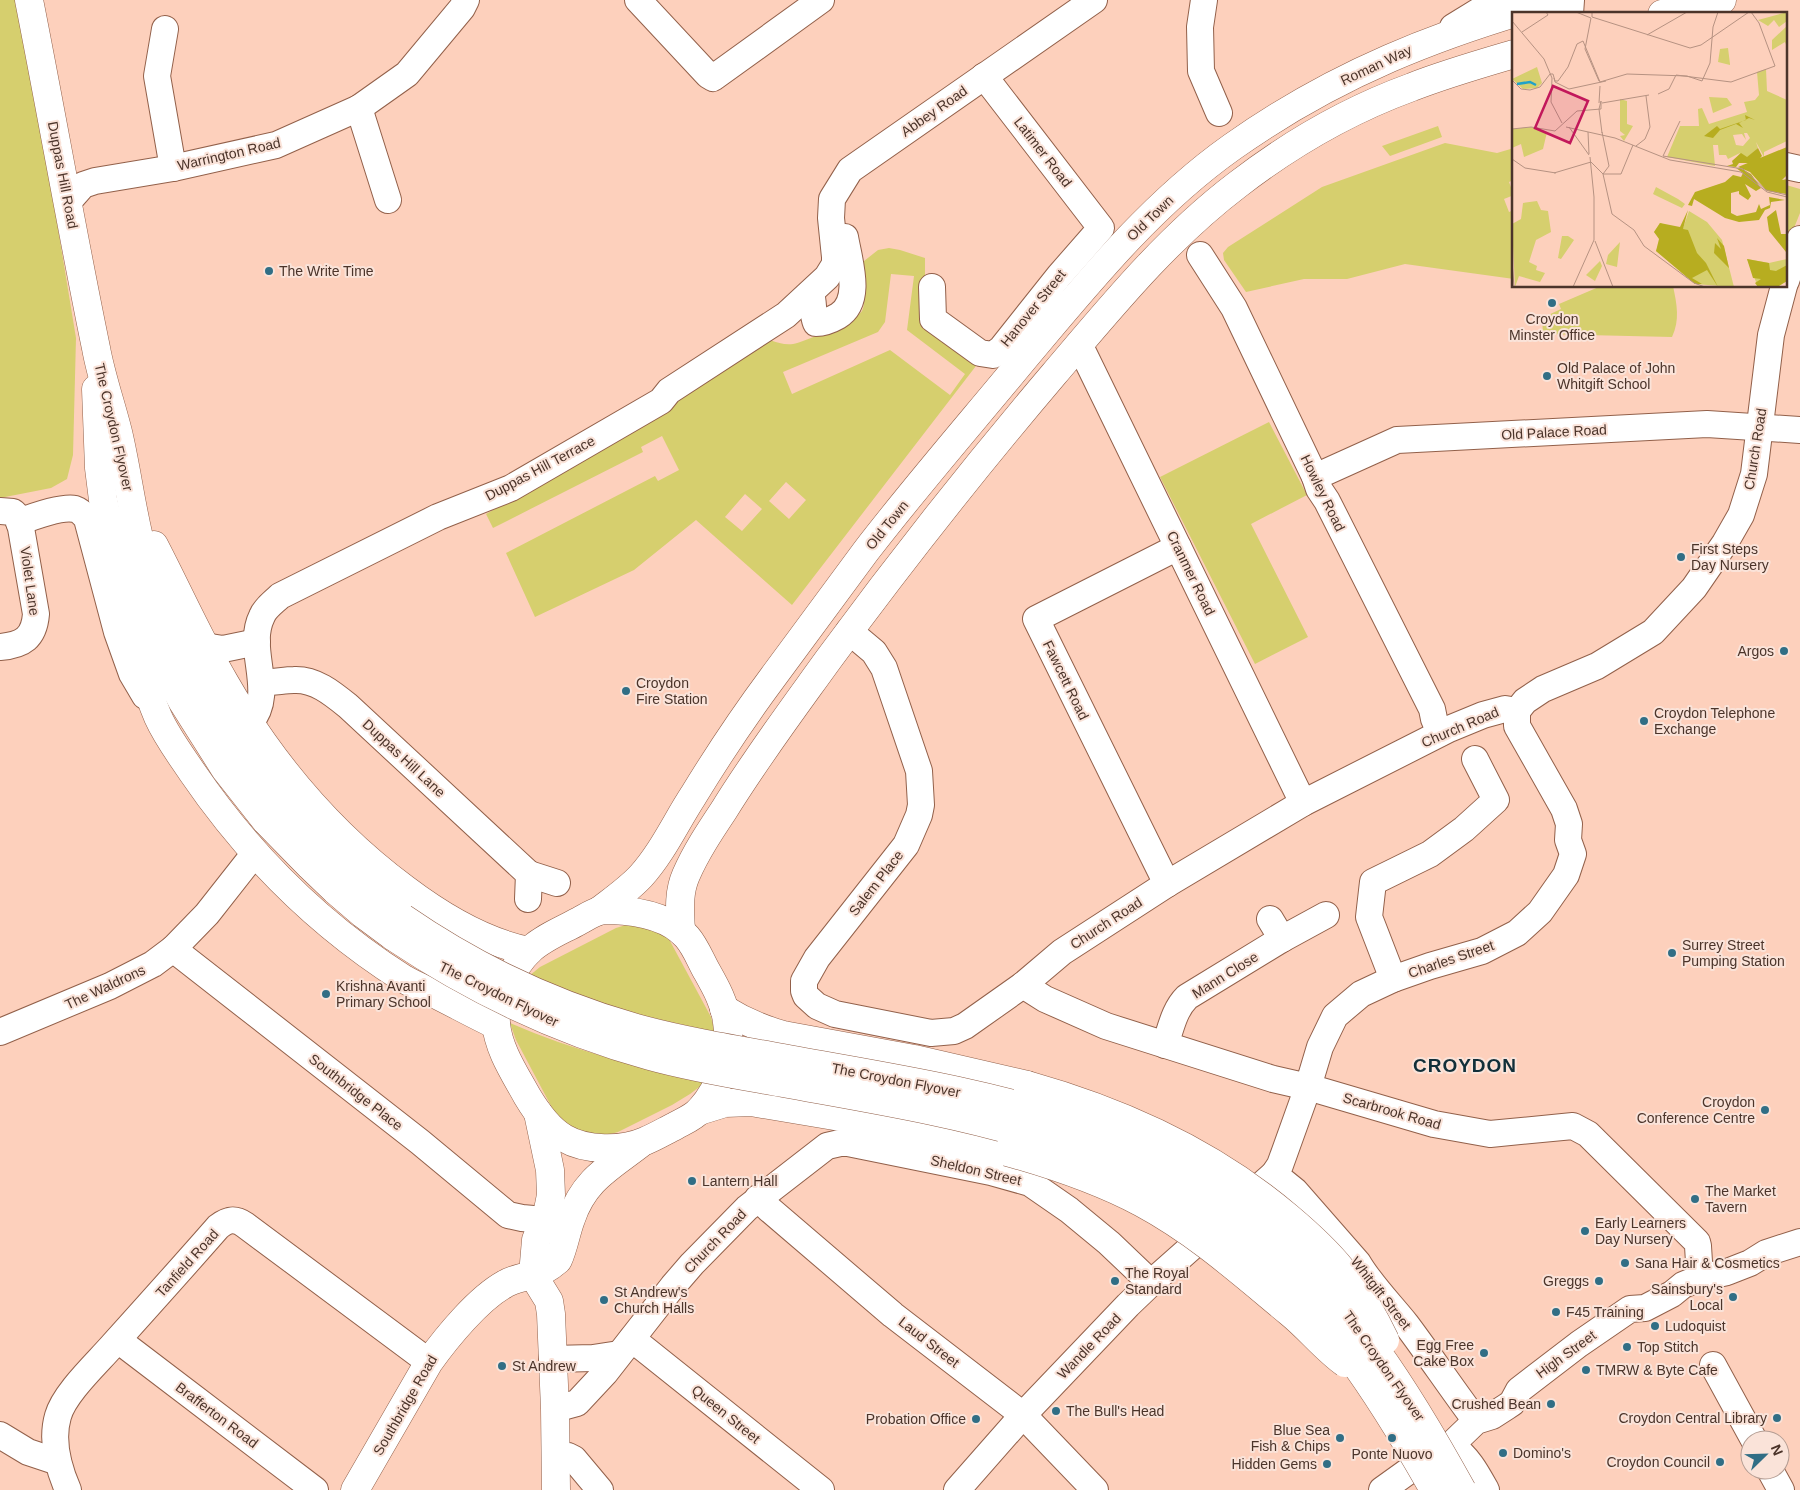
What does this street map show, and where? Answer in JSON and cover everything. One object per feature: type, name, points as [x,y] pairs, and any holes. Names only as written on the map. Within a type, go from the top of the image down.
[{"type":"main road","name":"Duppas Hill Road","points":[[29,0],[96,350]]},
{"type":"main road","name":"Roman Way","points":[[1518,12],[1560,0]]},
{"type":"main road","points":[[1671,12],[1722,0]]},
{"type":"main road","name":"Roman Way","points":[[1208,165],[1247,137],[1318,92],[1377,63],[1426,42],[1512,14]]},
{"type":"main road","points":[[681,931],[681,891],[685,878],[702,845],[740,783],[776,730],[903,558],[979,462],[1111,306],[1162,251],[1226,193],[1279,154],[1312,134],[1365,107],[1411,87],[1512,55]]},
{"type":"main road","name":"Old Town","points":[[599,911],[641,877],[749,709],[865,553],[952,445],[1121,246],[1145,221],[1208,165]]},
{"type":"main road","name":"The Croydon Flyover","points":[[96,350],[118,434],[129,495],[144,556],[161,607],[198,685],[230,739],[268,790],[309,836],[398,927],[449,972],[506,1001],[572,1030],[621,1048],[698,1067],[968,1118],[1038,1137],[1102,1160],[1168,1192],[1240,1240],[1266,1262],[1312,1309],[1350,1356],[1365,1378],[1404,1438],[1434,1490]]},
{"type":"main road","name":"The Croydon Flyover","points":[[96,350],[97,435],[103,500],[114,547],[140,622],[182,701],[246,797],[310,866],[363,914],[430,936],[510,981],[548,998],[609,1020],[701,1043],[961,1092],[999,1101],[1080,1124],[1137,1148],[1190,1175],[1255,1221],[1287,1248],[1346,1310],[1367,1337],[1402,1389],[1462,1490]]},
{"type":"main road","points":[[129,495],[204,646],[225,684],[268,751],[313,806],[339,834],[421,901],[452,920],[496,942],[529,951]]},
{"type":"main road","points":[[140,622],[140,650],[143,672],[158,718],[205,790],[255,853],[296,895],[342,934],[405,980],[496,1025]]},
{"type":"main road","points":[[699,1111],[719,1082],[725,1058],[728,1022],[719,995],[694,948],[681,931],[661,919],[643,914],[620,910],[599,911],[552,935],[529,951],[515,969],[504,990],[495,1014],[496,1025],[504,1053],[538,1112],[550,1127],[563,1138],[590,1147],[622,1147],[643,1142],[699,1111],[725,1103],[751,1102],[873,1123],[965,1142],[1044,1162],[1100,1183],[1143,1203],[1168,1218],[1229,1262],[1295,1317],[1342,1361],[1365,1378]]},
{"type":"main road","points":[[724,1009],[747,1023],[783,1035],[914,1059],[1027,1086],[1086,1103],[1156,1131],[1214,1162],[1272,1203],[1316,1242],[1341,1268],[1366,1304],[1386,1340],[1402,1389]]},
{"type":"main road","points":[[538,1112],[551,1179],[550,1202],[535,1247],[533,1275],[549,1301],[550,1307],[555,1409],[556,1490]]},
{"type":"main road","name":"Southbridge Road","points":[[355,1490],[429,1362],[456,1328],[496,1289],[506,1283],[533,1275],[558,1260],[578,1200],[587,1187],[643,1142]]},
{"type":"street","name":"Warrington Road","points":[[68,202],[83,185],[95,181],[173,168],[276,145],[359,108],[407,74],[462,8],[466,0]]},
{"type":"street","points":[[638,0],[708,75],[715,77],[820,0]]},
{"type":"street","name":"Abbey Road","points":[[835,257],[831,218],[832,199],[850,170],[1094,0]]},
{"type":"street","points":[[1204,0],[1200,27],[1201,71],[1219,114]]},
{"type":"street","points":[[1426,42],[1498,0]]},
{"type":"street","points":[[165,29],[157,76],[173,168]]},
{"type":"street","name":"Latimer Road","points":[[984,76],[1101,228]]},
{"type":"street","points":[[359,108],[388,200]]},
{"type":"street","points":[[811,293],[813,315],[816,323],[826,321],[848,308],[853,294],[842,202],[838,190]]},
{"type":"street","name":"Hanover Street","points":[[932,287],[933,319],[980,353],[993,355],[1001,349],[1058,276],[1101,228]]},
{"type":"street","points":[[1788,275],[1800,239]]},
{"type":"street","name":"Howley Road","points":[[1200,255],[1234,308],[1319,489],[1327,501],[1432,709],[1440,733]]},
{"type":"street","name":"Duppas Hill Terrace","points":[[250,723],[258,710],[262,682],[257,642],[258,629],[262,616],[280,596],[438,517],[511,488],[661,400],[669,391],[778,320],[811,293],[827,277],[834,264],[835,257]]},
{"type":"street","name":"Church Road","points":[[946,1033],[954,1032],[965,1026],[1023,985],[1062,952],[1168,884],[1302,803],[1440,733],[1490,713],[1505,709],[1518,711],[1525,701],[1543,689],[1596,666],[1653,632],[1694,588],[1725,543],[1741,515],[1754,474],[1771,335],[1783,288]]},
{"type":"street","name":"Cranmer Road","points":[[1079,344],[1302,803]]},
{"type":"street","name":"Old Palace Road","points":[[1315,477],[1397,440],[1707,424],[1800,430]]},
{"type":"street","points":[[10,517],[76,509],[88,520],[110,610],[125,656],[141,690],[158,718]]},
{"type":"street","name":"Violet Lane","points":[[0,647],[24,641],[36,623],[36,604],[10,517]]},
{"type":"street","name":"Fawcett Road","points":[[1168,884],[1036,619],[1178,547]]},
{"type":"street","name":"Salem Place","points":[[849,631],[874,652],[884,668],[919,772],[921,805],[916,824],[906,845],[817,958],[804,981],[804,991],[806,996],[817,1006],[835,1014],[930,1033],[946,1033]]},
{"type":"street","points":[[204,646],[223,649],[257,642]]},
{"type":"street","name":"Duppas Hill Lane","points":[[262,682],[307,681],[329,691],[348,706],[528,887],[557,883]]},
{"type":"street","name":"Charles Street","points":[[1308,1087],[1320,1047],[1335,1016],[1361,994],[1430,966],[1482,951],[1517,933],[1540,912],[1566,875],[1573,854],[1568,840],[1569,824],[1567,816],[1517,726],[1518,711]]},
{"type":"street","points":[[1393,980],[1369,917],[1373,882],[1430,854],[1464,829],[1496,800],[1475,758]]},
{"type":"street","name":"The Waldrons","points":[[0,1032],[133,976],[154,964],[173,949],[207,914],[255,853]]},
{"type":"street","name":"Mann Close","points":[[1165,1045],[1180,1004],[1276,929],[1326,915]]},
{"type":"street","name":"Southbridge Place","points":[[173,949],[420,1142],[508,1215],[544,1220]]},
{"type":"street","name":"Scarbrook Road","points":[[1023,985],[1054,1004],[1097,1023],[1273,1079],[1308,1087],[1420,1120],[1474,1132],[1503,1134],[1540,1128],[1573,1126],[1588,1134],[1697,1242],[1700,1278]]},
{"type":"street","name":"Wandle Road","points":[[957,1490],[1023,1415],[1150,1283],[1274,1174],[1280,1164],[1308,1087]]},
{"type":"street","name":"Sheldon Street","points":[[827,1146],[840,1142],[848,1143],[991,1172],[1030,1184],[1069,1210],[1109,1243],[1150,1283]]},
{"type":"street","name":"Church Road","points":[[555,1409],[577,1403],[605,1373],[692,1264],[735,1219],[758,1198],[827,1146]]},
{"type":"street","name":"Whitgift Street","points":[[1274,1174],[1294,1191],[1358,1263],[1476,1421]]},
{"type":"street","name":"Laud Street","points":[[758,1198],[893,1314],[1023,1415],[1095,1490]]},
{"type":"street","name":"Tanfield Road","points":[[68,1490],[58,1462],[55,1436],[61,1406],[218,1227],[230,1220],[238,1220],[429,1362]]},
{"type":"street","name":"High Street","points":[[1393,1487],[1442,1447],[1451,1445],[1476,1421],[1492,1416],[1512,1403],[1519,1390],[1579,1344],[1630,1309],[1644,1308],[1672,1294],[1683,1284],[1727,1272],[1766,1253],[1800,1242]]},
{"type":"street","name":"Brafferton Road","points":[[118,1340],[316,1490]]},
{"type":"street","points":[[552,1359],[593,1358],[626,1346]]},
{"type":"street","name":"Queen Street","points":[[626,1346],[821,1490]]},
{"type":"street","points":[[1713,1365],[1749,1430]]},
{"type":"street","points":[[0,1435],[28,1452],[58,1462]]},
{"type":"street","points":[[1451,1445],[1470,1462],[1486,1490]]},
{"type":"street","points":[[556,1456],[568,1456],[574,1459],[600,1490]]},
{"type":"shaded area","points":[[0,0],[18,0],[28,46],[76,338],[73,455],[67,479],[51,488],[0,498]]},
{"type":"shaded area","points":[[1438,126],[1442,137],[1390,156],[1382,146]]},
{"type":"shaded area","points":[[1445,143],[1497,153],[1512,149],[1512,181],[1509,182],[1512,196],[1504,199],[1509,212],[1512,211],[1512,279],[1405,264],[1347,279],[1304,279],[1246,292],[1224,260],[1223,253],[1228,247],[1322,187]]},
{"type":"shaded area","points":[[1788,186],[1800,189],[1800,213],[1788,243]]},
{"type":"shaded area","points":[[889,248],[925,258],[925,323],[979,362],[792,605],[696,520],[634,570],[535,617],[506,553],[655,476],[658,481],[679,470],[662,436],[641,447],[643,452],[493,528],[486,514],[666,411],[671,403],[770,340],[793,344],[851,320],[862,311],[864,306],[859,265],[878,250]],"holes":[[[891,274],[914,276],[907,330],[965,374],[950,395],[890,350],[792,394],[783,372],[878,332],[885,322]],[[786,482],[806,500],[789,519],[769,501]],[[745,494],[762,509],[742,531],[725,517]]]},
{"type":"shaded area","points":[[1596,288],[1673,288],[1677,306],[1675,331],[1672,337],[1543,334],[1542,318],[1561,309],[1559,304]]},
{"type":"shaded area","points":[[1269,422],[1307,495],[1251,524],[1308,637],[1255,664],[1160,477]]},
{"type":"shaded area","points":[[629,924],[651,928],[661,933],[670,941],[711,1017],[715,1032],[644,1016],[595,1002],[529,976],[540,967],[616,928]]},
{"type":"shaded area","points":[[510,1023],[558,1042],[607,1057],[706,1082],[672,1105],[618,1132],[603,1136],[574,1131],[556,1115],[516,1040]]},
{"type":"place","name":"The Write Time","points":[[269,271]]},
{"type":"place","name":"Croydon Minster Office","points":[[1552,303]]},
{"type":"place","name":"Old Palace of John Whitgift School","points":[[1547,376]]},
{"type":"place","name":"First Steps Day Nursery","points":[[1681,557]]},
{"type":"place","name":"Argos","points":[[1784,651]]},
{"type":"place","name":"Croydon Fire Station","points":[[626,691]]},
{"type":"place","name":"Croydon Telephone Exchange","points":[[1644,721]]},
{"type":"place","name":"Surrey Street Pumping Station","points":[[1672,953]]},
{"type":"place","name":"Krishna Avanti Primary School","points":[[326,994]]},
{"type":"place","name":"Croydon Conference Centre","points":[[1765,1110]]},
{"type":"place","name":"Lantern Hall","points":[[692,1181]]},
{"type":"place","name":"The Market Tavern","points":[[1695,1199]]},
{"type":"place","name":"Early Learners Day Nursery","points":[[1585,1231]]},
{"type":"place","name":"Sana Hair & Cosmetics","points":[[1625,1263]]},
{"type":"place","name":"The Royal Standard","points":[[1115,1281]]},
{"type":"place","name":"Greggs","points":[[1599,1281]]},
{"type":"place","name":"Sainsbury's Local","points":[[1733,1297]]},
{"type":"place","name":"St Andrew's Church Halls","points":[[604,1300]]},
{"type":"place","name":"F45 Training","points":[[1556,1312]]},
{"type":"place","name":"Ludoquist","points":[[1655,1326]]},
{"type":"place","name":"Top Stitch","points":[[1627,1347]]},
{"type":"place","name":"Egg Free Cake Box","points":[[1484,1353]]},
{"type":"place","name":"St Andrew","points":[[502,1366]]},
{"type":"place","name":"TMRW & Byte Cafe","points":[[1586,1370]]},
{"type":"place","name":"Crushed Bean","points":[[1551,1404]]},
{"type":"place","name":"The Bull's Head","points":[[1056,1411]]},
{"type":"place","name":"Croydon Central Library","points":[[1777,1418]]},
{"type":"place","name":"Probation Office","points":[[976,1419]]},
{"type":"place","name":"Blue Sea Fish & Chips","points":[[1340,1438]]},
{"type":"place","name":"Ponte Nuovo","points":[[1392,1438]]},
{"type":"place","name":"Domino's","points":[[1503,1453]]},
{"type":"place","name":"Croydon Council","points":[[1720,1462]]},
{"type":"place","name":"Hidden Gems","points":[[1327,1464]]},
{"type":"district","name":"CROYDON","points":[[1465,1065]]}]
